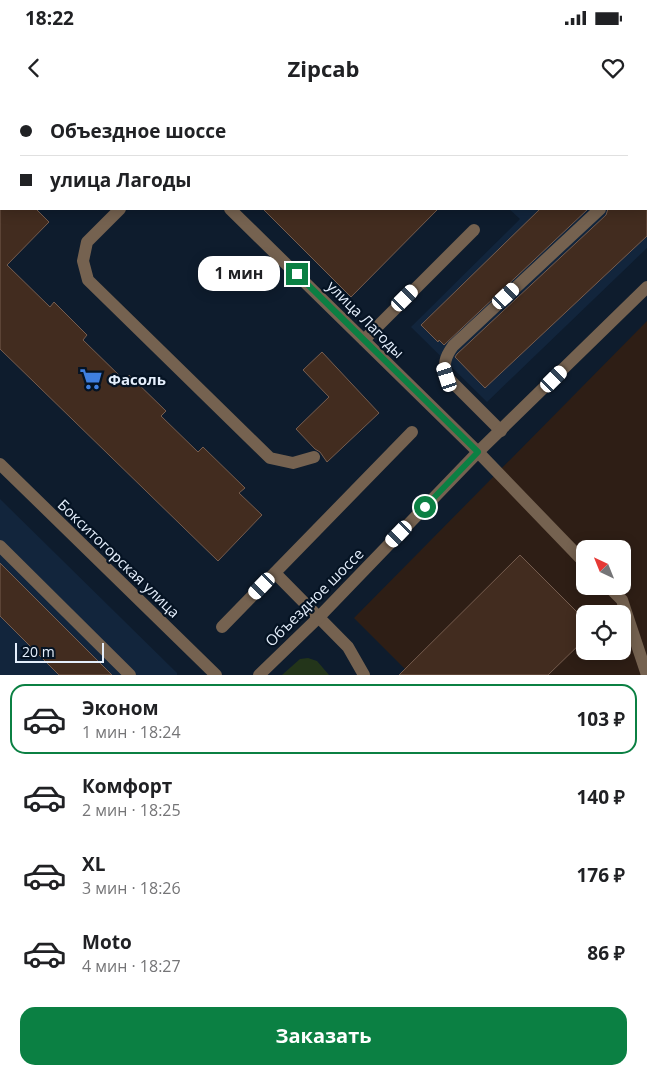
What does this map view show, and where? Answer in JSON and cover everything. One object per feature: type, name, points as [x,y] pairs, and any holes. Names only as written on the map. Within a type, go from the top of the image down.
[{"type":"street","points":[[119,210],[87,242],[83,261],[88,280],[270,458],[293,464],[314,457]]},
{"type":"street","name":"улица Лагоды","points":[[231,210],[478,452],[576,554]]},
{"type":"street","points":[[501,431],[447,377],[444,367],[445,356],[453,346],[599,210]]},
{"type":"street","points":[[364,340],[474,230]]},
{"type":"street","name":"Объездное шоссе","points":[[259,675],[319,617],[478,452],[647,287]]},
{"type":"street","points":[[222,627],[412,432]]},
{"type":"street","name":"Бокситогорская улица","points":[[0,464],[216,675]]},
{"type":"street","points":[[0,546],[130,675]]},
{"type":"street","points":[[275,573],[348,646],[364,675]]},
{"type":"street","points":[[617,595],[622,600],[647,675]]},
{"type":"shaded area","points":[[510,210],[647,210],[647,248],[487,402],[411,327],[520,219]]},
{"type":"shaded area","points":[[647,321],[647,675],[411,675],[354,618]]},
{"type":"shaded area","points":[[0,499],[177,673],[177,675],[0,675]]},
{"type":"green space","points":[[308,658],[317,661],[329,675],[282,675],[300,659]]},
{"type":"building","points":[[0,210],[37,210],[49,222],[7,265],[50,307],[54,302],[87,335],[83,340],[124,380],[129,375],[166,411],[161,416],[198,452],[203,447],[245,488],[239,493],[262,515],[218,561],[0,349]]},
{"type":"building","points":[[264,210],[437,210],[351,297]]},
{"type":"building","points":[[539,210],[587,210],[444,345],[439,340],[438,342],[421,325]]},
{"type":"building","points":[[608,210],[647,210],[647,236],[485,388],[455,357],[457,354],[606,215]]},
{"type":"building","points":[[322,352],[379,413],[327,462],[320,452],[296,429],[329,397],[303,370]]},
{"type":"building","points":[[520,555],[576,611],[576,648],[548,675],[399,675]]},
{"type":"building","points":[[0,563],[112,675],[59,675],[0,616]]},
{"type":"place","name":"Фасоль","points":[[91,379]]},
{"type":"route","points":[[297,274],[478,452],[425,507]]}]
